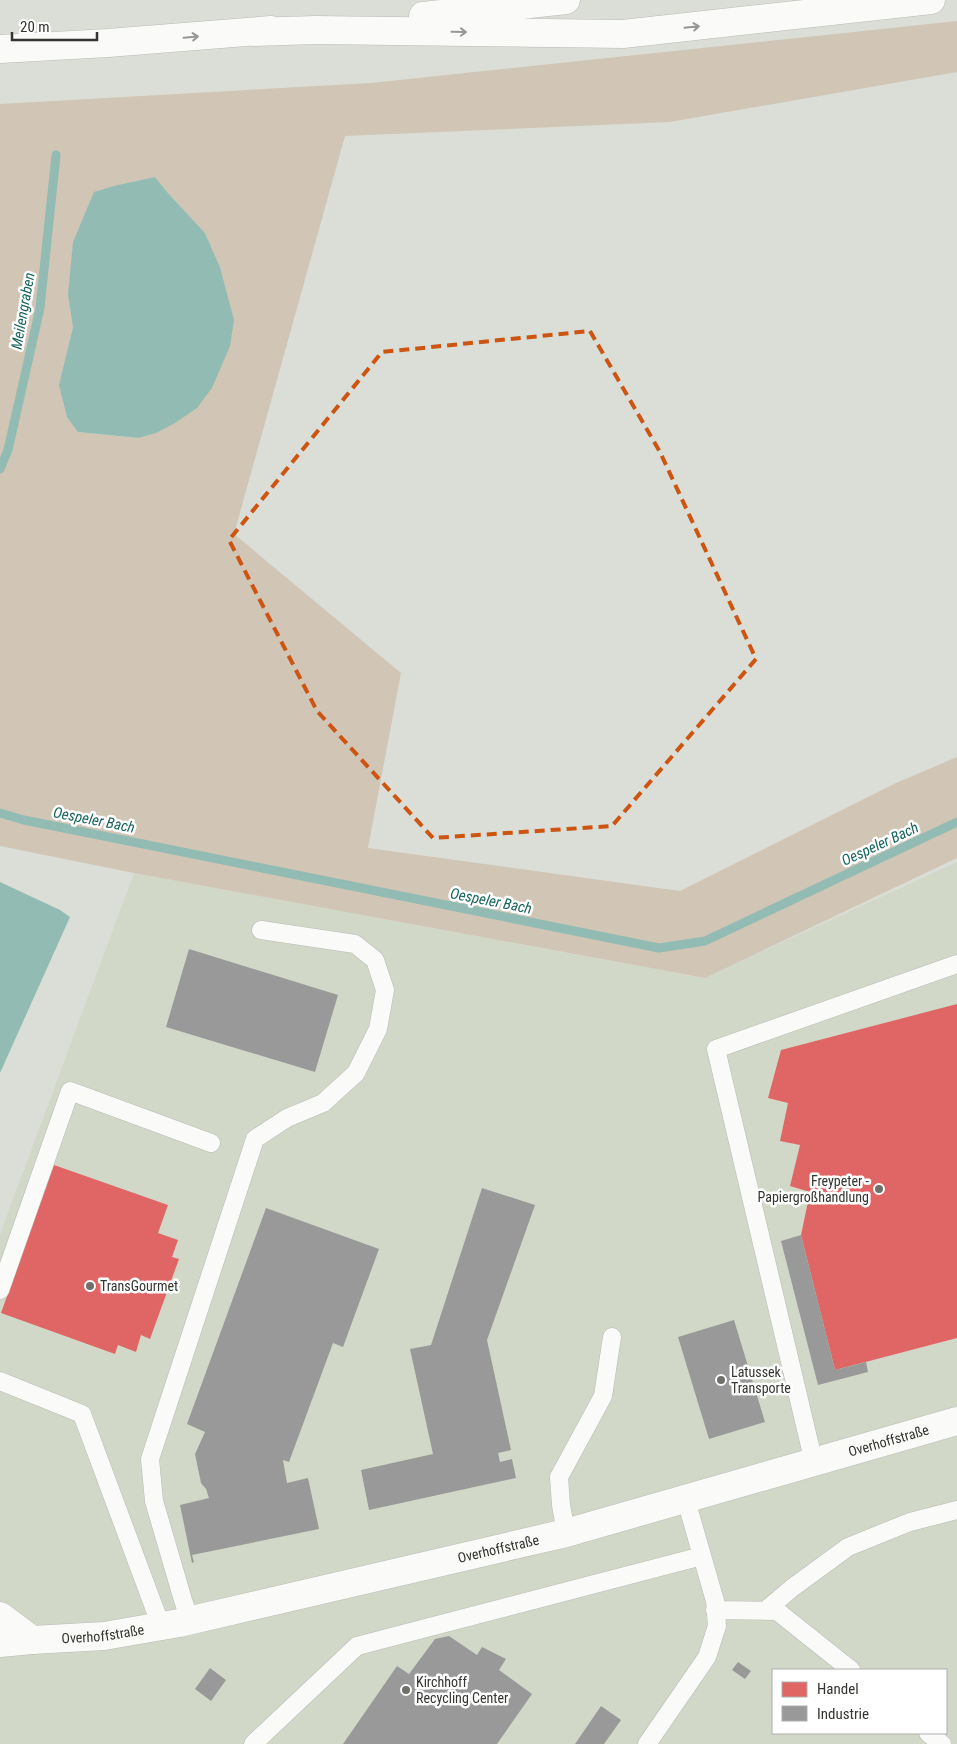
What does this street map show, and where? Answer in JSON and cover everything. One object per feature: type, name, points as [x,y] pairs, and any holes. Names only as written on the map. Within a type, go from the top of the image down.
[{"type":"main road","points":[[0,49],[108,44],[252,32],[474,11],[566,0]]},
{"type":"main road","points":[[252,32],[315,30],[623,34],[931,0]]},
{"type":"main road","name":"Overhoffstraße","points":[[0,1643],[104,1636],[190,1621],[566,1533],[686,1500],[957,1420]]},
{"type":"main road","points":[[0,1616],[32,1640]]},
{"type":"lane","points":[[190,1621],[154,1501],[150,1459],[255,1138],[287,1118],[323,1103],[356,1073],[378,1029],[385,990],[375,960],[355,944],[261,930]]},
{"type":"lane","points":[[814,1463],[716,1049],[957,964]]},
{"type":"lane","points":[[0,1290],[70,1090],[211,1143]]},
{"type":"lane","points":[[566,1533],[560,1505],[559,1477],[604,1396],[612,1337]]},
{"type":"lane","points":[[0,1381],[82,1414],[161,1626]]},
{"type":"lane","points":[[646,1744],[707,1657],[716,1626],[715,1601],[686,1500]]},
{"type":"lane","points":[[765,1611],[792,1588],[848,1547],[910,1522],[957,1510]]},
{"type":"lane","points":[[253,1744],[356,1646],[702,1556]]},
{"type":"lane","points":[[715,1610],[777,1611],[850,1669]]},
{"type":"lane","points":[[929,1734],[942,1744]]},
{"type":"highlighted area","points":[[590,331],[660,452],[756,659],[612,826],[433,838],[317,711],[229,540],[382,352]]},
{"type":"shaded area","points":[[957,21],[957,72],[670,122],[345,136],[234,534],[401,673],[368,848],[680,891],[896,783],[957,757],[957,858],[705,978],[134,873],[0,846],[0,104],[371,83]],"holes":[[[155,177],[205,233],[220,267],[227,295],[197,408],[156,433],[139,438],[78,432],[67,353],[73,327],[88,208],[94,193]]]},
{"type":"shaded area","points":[[957,862],[957,1744],[0,1744],[0,1234],[134,873],[704,978]]},
{"type":"water","points":[[155,177],[205,233],[220,267],[234,320],[230,346],[212,388],[197,408],[175,423],[156,433],[139,438],[78,432],[67,417],[59,385],[73,327],[68,295],[73,242],[94,192]]},
{"type":"water","points":[[0,882],[60,910],[70,917],[0,1073]]},
{"type":"building: Handel","name":"Freypeter - Papiergroßhandlung","points":[[957,1004],[957,1338],[835,1370],[801,1235],[810,1192],[790,1186],[800,1145],[780,1141],[788,1103],[768,1098],[781,1050]]},
{"type":"building: Handel","name":"TransGourmet","points":[[54,1165],[168,1205],[158,1233],[178,1240],[172,1257],[179,1259],[150,1339],[141,1335],[136,1352],[118,1345],[115,1354],[1,1313]]},
{"type":"building: Industrie","points":[[189,949],[338,995],[315,1072],[166,1027]]},
{"type":"building: Industrie","points":[[482,1188],[535,1205],[487,1340],[511,1450],[498,1453],[500,1462],[512,1459],[516,1478],[369,1510],[361,1470],[433,1454],[410,1349],[431,1345]]},
{"type":"building: Industrie","points":[[266,1208],[379,1249],[343,1347],[333,1343],[289,1462],[283,1460],[287,1483],[308,1478],[319,1529],[192,1555],[194,1562],[192,1563],[180,1505],[209,1498],[206,1489],[201,1483],[195,1454],[205,1432],[187,1424]]},
{"type":"building: Industrie","points":[[801,1235],[835,1370],[866,1362],[868,1372],[818,1385],[781,1241]]},
{"type":"building: Industrie","name":"Latussek Transporte","points":[[734,1320],[765,1422],[709,1439],[678,1337]]},
{"type":"building: Industrie","points":[[449,1636],[477,1655],[482,1647],[506,1659],[499,1670],[532,1694],[497,1744],[343,1744],[397,1666],[409,1674],[435,1639]]},
{"type":"building: Industrie","points":[[738,1662],[751,1671],[745,1679],[732,1670]]},
{"type":"building: Industrie","points":[[210,1668],[226,1680],[211,1701],[195,1689]]},
{"type":"building: Industrie","points":[[601,1706],[621,1720],[604,1744],[575,1744]]},
{"type":"waterway","name":"Meilengraben","points":[[0,469],[8,450],[40,308],[56,155]]},
{"type":"waterway","name":"Oespeler Bach","points":[[0,813],[24,820],[659,948],[705,941],[957,822]]},
{"type":"place","name":"Freypeter - Papiergroßhandlung","points":[[879,1189]]},
{"type":"place","name":"TransGourmet","points":[[90,1286]]},
{"type":"place","name":"Latussek Transporte","points":[[721,1380]]},
{"type":"place","name":"Kirchhoff Recycling Center","points":[[406,1690]]}]
